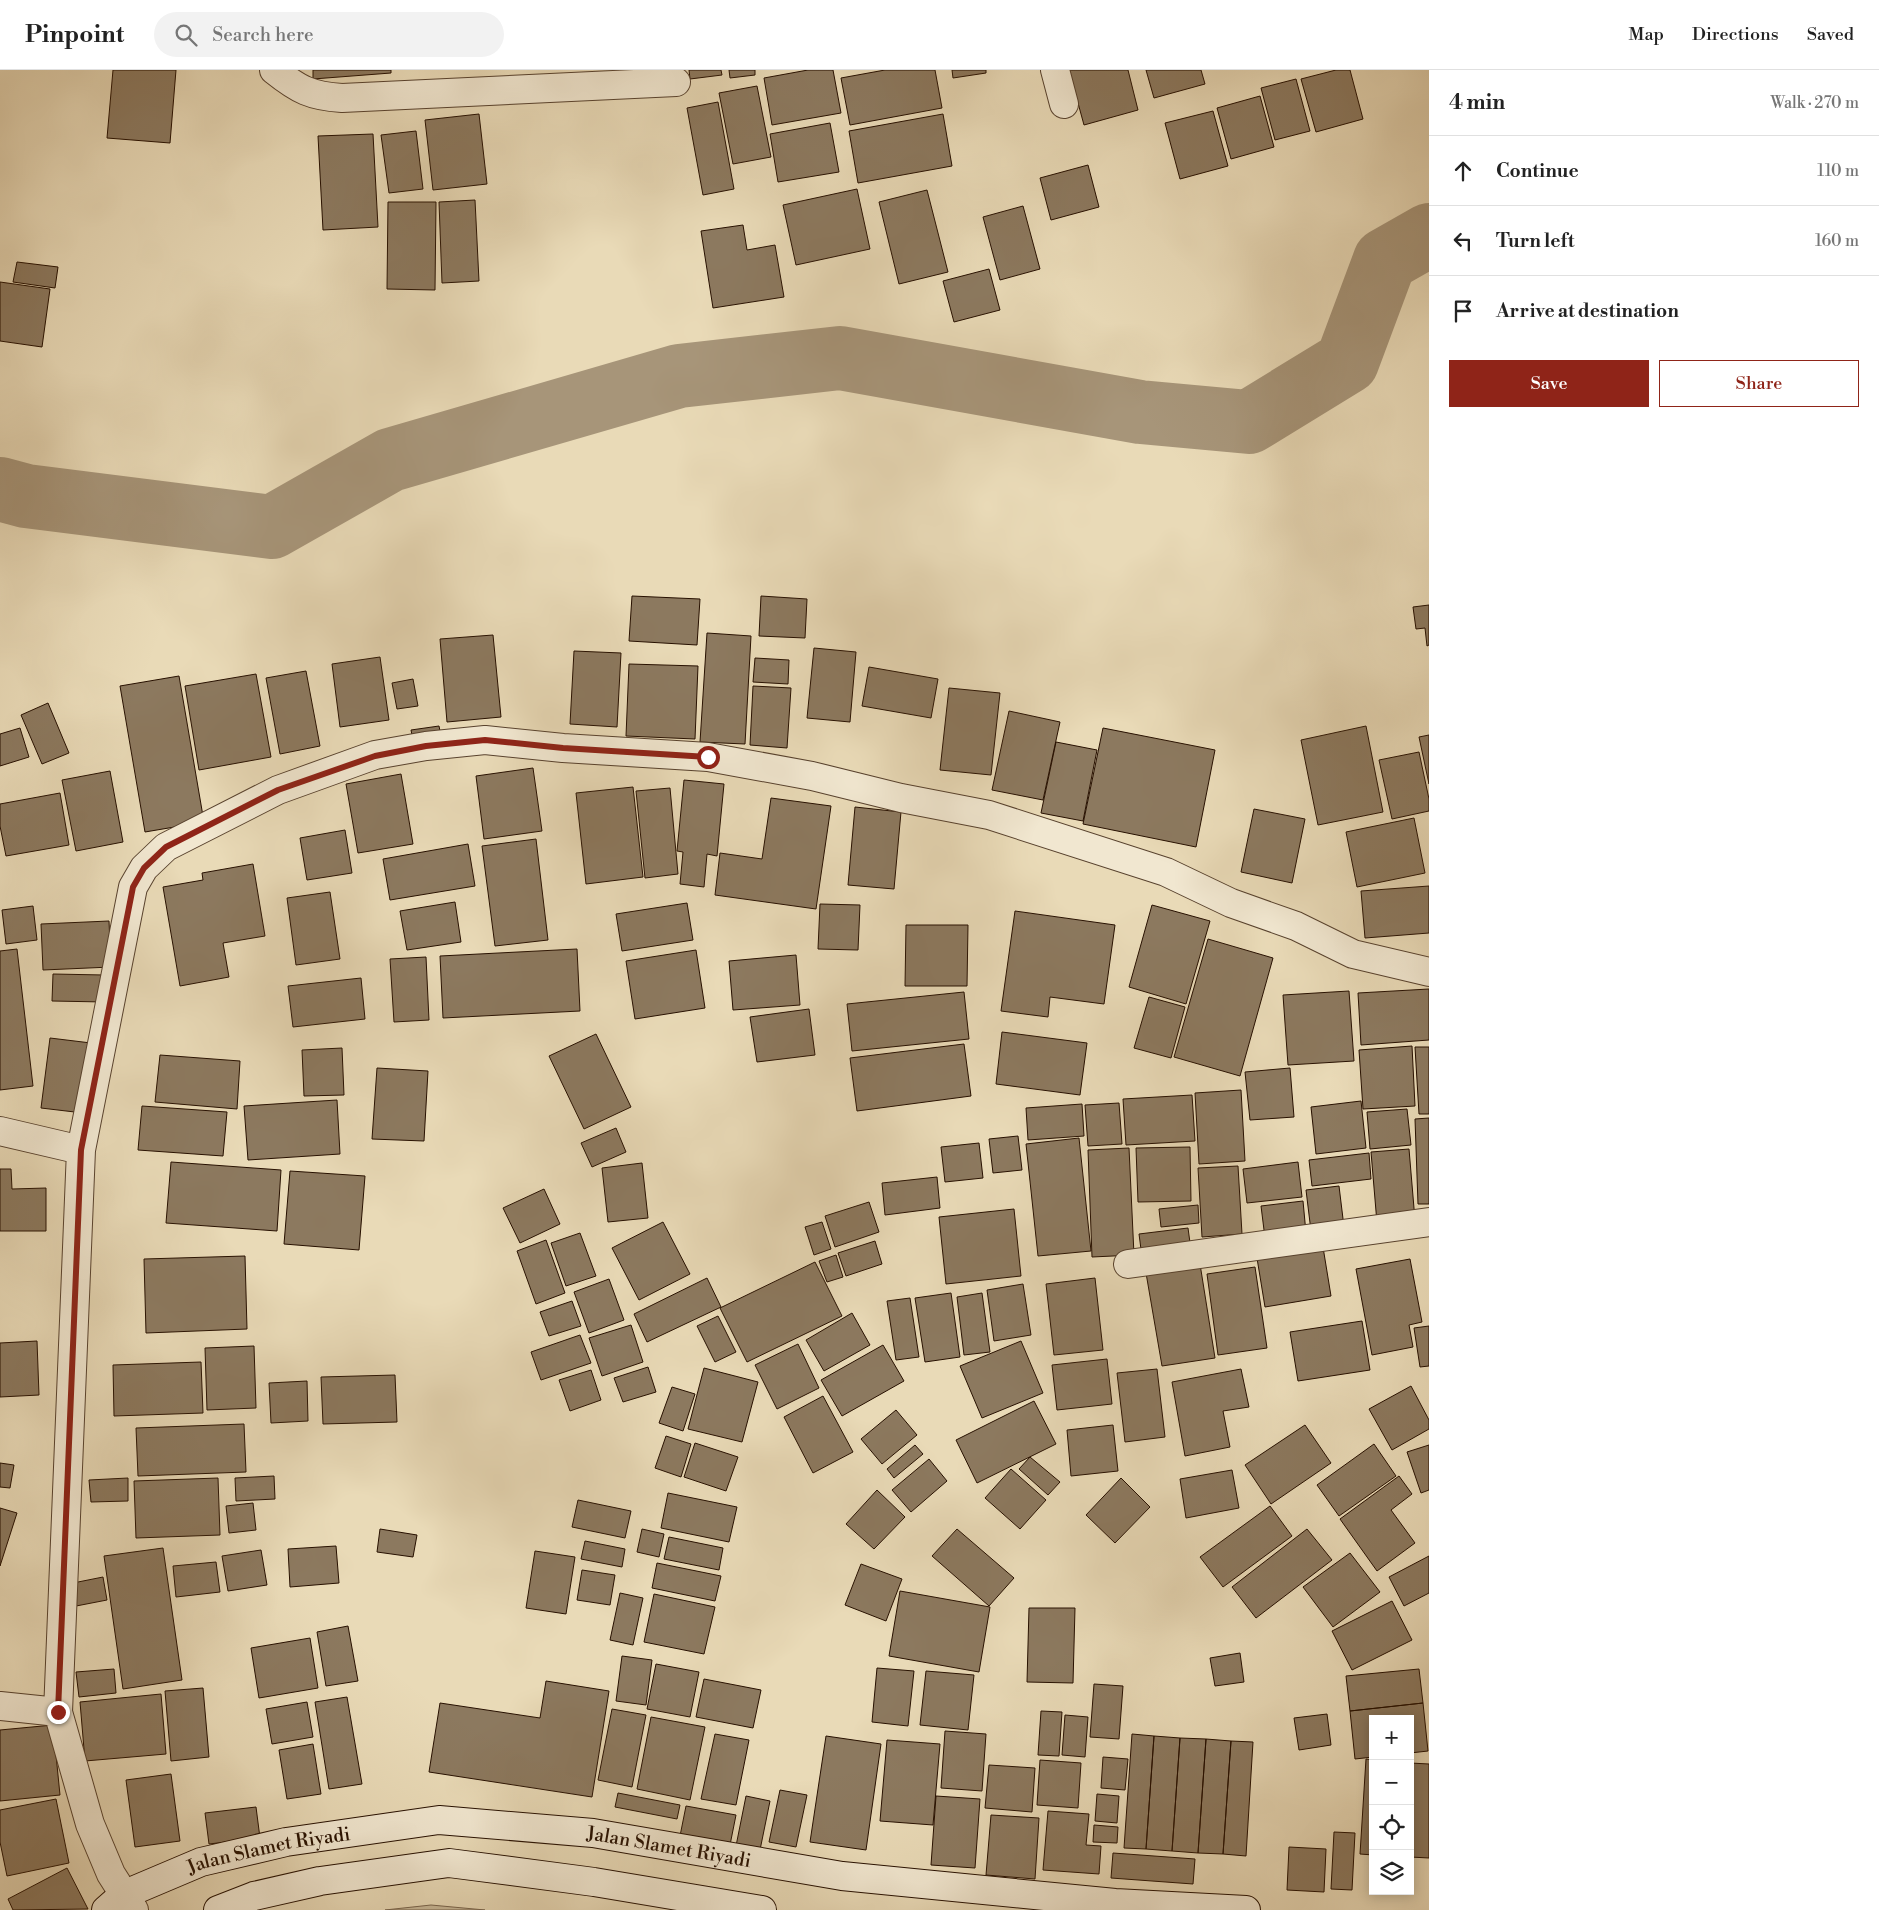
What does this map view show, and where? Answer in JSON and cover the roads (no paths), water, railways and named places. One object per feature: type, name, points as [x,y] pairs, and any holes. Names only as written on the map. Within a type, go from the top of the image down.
[{"type":"street","points":[[274,70],[290,82],[316,96],[342,98],[676,82]]},
{"type":"street","points":[[1055,70],[1064,104]]},
{"type":"street","points":[[121,1905],[111,1874],[90,1824],[58,1712],[81,1150],[133,887],[144,868],[166,847],[278,790],[375,756],[426,746],[485,740],[563,748],[708,757],[812,776],[901,798],[989,815],[1166,872],[1231,903],[1296,926],[1353,954],[1429,972]]},
{"type":"street","points":[[0,1131],[81,1150]]},
{"type":"street","points":[[1128,1264],[1429,1222]]},
{"type":"street","points":[[0,1706],[58,1712]]},
{"type":"street","name":"Jalan Slamet Riyadi","points":[[121,1905],[201,1862],[286,1842],[439,1820],[593,1833],[842,1876],[1115,1903],[1246,1910]]},
{"type":"street","points":[[218,1910],[254,1896],[320,1881],[450,1863],[594,1882],[762,1910]]},
{"type":"waterway","points":[[0,489],[26,496],[272,527],[390,460],[679,376],[840,358],[1140,412],[1249,422],[1347,362],[1385,260],[1429,235]]}]
